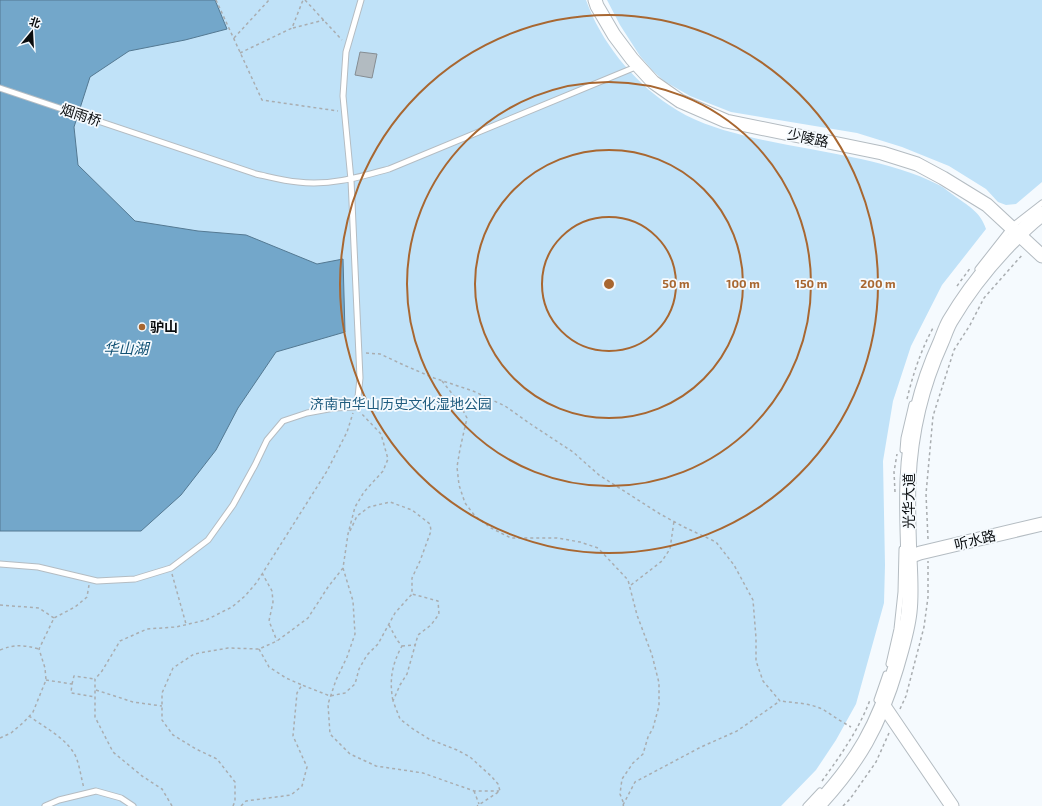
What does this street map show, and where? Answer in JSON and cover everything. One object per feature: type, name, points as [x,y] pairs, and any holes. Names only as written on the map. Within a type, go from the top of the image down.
[{"type":"main road","name":"光华大道","points":[[817,806],[836,786],[852,765],[869,737],[902,644],[909,612],[908,481],[910,450],[916,416],[924,385],[936,352],[950,322],[1015,230],[1042,214]]},
{"type":"street","name":"少陵路","points":[[595,0],[614,35],[638,66],[653,82],[680,101],[726,121],[882,153],[917,164],[987,205],[1042,256]]},
{"type":"street","name":"听水路","points":[[909,557],[920,553],[1042,524]]},
{"type":"street","points":[[879,706],[952,806]]},
{"type":"lane","points":[[0,564],[38,566],[97,581],[134,579],[171,568],[208,540],[233,505],[267,440],[283,422],[314,412],[334,408],[355,407],[358,397],[360,378],[351,180],[343,96],[346,52],[361,0]]},
{"type":"lane","name":"烟雨桥","points":[[0,88],[162,142],[213,161],[263,176],[299,183],[326,183],[351,180],[389,169],[638,66]]},
{"type":"lane","points":[[973,275],[990,252],[1042,203]]},
{"type":"lane","points":[[936,338],[949,311]]},
{"type":"lane","points":[[902,458],[905,432],[913,400]]},
{"type":"lane","points":[[879,706],[897,629],[901,592],[902,539]]},
{"type":"lane","points":[[806,806],[825,786]]},
{"type":"lane","points":[[45,806],[59,800],[96,791],[121,798],[133,806]]},
{"type":"path","points":[[216,0],[262,100],[344,112]]},
{"type":"path","points":[[234,38],[268,0]]},
{"type":"path","points":[[292,28],[304,0],[348,46]]},
{"type":"path","points":[[240,53],[292,28],[324,20]]},
{"type":"path","points":[[941,391],[954,350],[970,325],[984,298],[1031,245]]},
{"type":"path","points":[[359,353],[380,354],[406,366],[473,391],[506,406],[573,452],[599,475],[674,521],[716,542],[734,565],[753,600],[756,661],[763,681],[780,701]]},
{"type":"path","points":[[442,380],[458,401],[467,418],[457,467],[459,485],[464,503],[475,516],[491,528],[511,538],[557,538],[580,542],[598,548],[628,580],[631,586],[638,615],[652,655],[659,684],[659,706],[653,728],[648,737],[643,754],[633,764],[622,779],[620,794],[623,805]]},
{"type":"path","points":[[172,806],[162,789],[142,776],[113,752],[95,717],[96,679],[120,642],[147,629],[176,627],[206,620],[232,607],[245,596],[262,573],[327,471],[347,432],[355,407],[381,434],[388,459],[383,470],[364,492],[355,507],[348,534],[342,568],[308,618],[278,641],[259,649],[228,648],[194,654],[173,668],[162,693],[162,720],[174,735],[196,749],[217,759],[235,782],[235,801],[233,806]]},
{"type":"path","points":[[259,649],[269,667],[286,678],[330,696],[345,692],[355,684],[359,669],[367,655],[378,644],[395,613],[412,594],[412,578],[431,531],[430,524],[412,510],[390,502],[369,507],[357,516],[348,534]]},
{"type":"path","points":[[631,586],[662,561],[670,549],[674,521]]},
{"type":"path","points":[[171,568],[186,625]]},
{"type":"path","points":[[342,568],[353,601],[355,634],[330,696],[328,704],[330,734],[350,754],[376,766],[423,773],[474,791],[500,791]]},
{"type":"path","points":[[262,573],[272,591],[273,602],[269,621],[278,641]]},
{"type":"path","points":[[0,738],[11,733],[33,712],[46,680],[45,668],[39,648],[54,618],[87,597],[89,584]]},
{"type":"path","points":[[394,701],[400,685],[407,674],[418,635],[431,625],[439,614],[438,600],[412,594]]},
{"type":"path","points":[[0,605],[39,608],[54,618]]},
{"type":"path","points":[[389,624],[397,640],[402,646]]},
{"type":"path","points":[[0,650],[7,647],[23,645],[39,648]]},
{"type":"path","points":[[402,646],[415,645]]},
{"type":"path","points":[[402,646],[392,668],[391,690],[400,719],[429,739],[470,757],[491,776],[498,784],[500,791]]},
{"type":"path","points":[[95,697],[71,693],[74,676],[96,679]]},
{"type":"path","points":[[46,680],[72,684]]},
{"type":"path","points":[[241,806],[246,802],[291,795],[302,786],[307,767],[293,736],[297,692],[302,685]]},
{"type":"path","points":[[95,690],[133,702],[162,706]]},
{"type":"path","points":[[623,805],[635,782],[701,747],[737,731],[780,701],[801,703],[823,710],[836,719],[851,726]]},
{"type":"path","points":[[29,716],[54,733],[68,745],[76,758],[86,793]]},
{"type":"path","points":[[474,791],[479,804]]},
{"type":"path","points":[[477,806],[500,791]]},
{"type":"green space","name":"济南市华山历史文化湿地公园","points":[[0,0],[586,0],[600,31],[619,59],[630,72],[655,95],[695,120],[742,135],[891,166],[930,180],[941,186],[978,214],[986,229],[942,285],[911,346],[893,401],[883,461],[885,565],[884,603],[856,704],[836,740],[816,770],[781,806],[0,806]]},
{"type":"green space","points":[[607,0],[1042,0],[1042,182],[1016,204],[1006,205],[998,202],[986,189],[949,166],[902,147],[857,133],[731,112],[690,96],[664,81],[640,56],[620,25]]},
{"type":"water","name":"华山湖","points":[[0,0],[215,0],[227,29],[185,40],[129,51],[90,77],[74,127],[78,165],[135,221],[198,231],[246,235],[317,264],[343,259],[345,332],[276,352],[238,408],[216,450],[181,495],[141,531],[0,531]]},
{"type":"building","points":[[360,52],[377,54],[372,78],[355,75]]},
{"type":"place","name":"驴山","points":[[142,327]]}]
